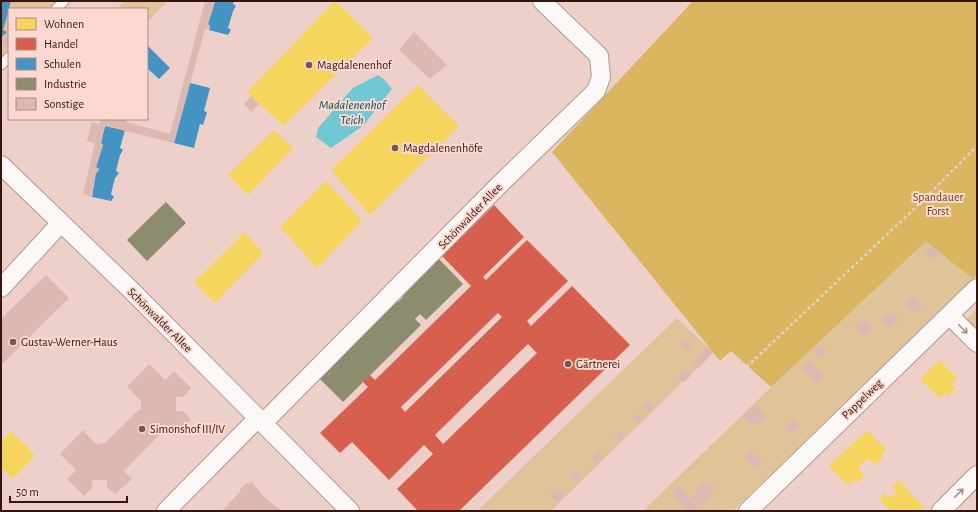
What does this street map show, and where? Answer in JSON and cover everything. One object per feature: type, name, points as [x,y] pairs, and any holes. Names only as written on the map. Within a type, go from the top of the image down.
[{"type":"street","name":"Schönwalder Allee","points":[[166,511],[261,421],[596,91],[601,76],[599,56],[542,1]]},
{"type":"street","name":"Schönwalder Allee","points":[[1,165],[60,224],[147,306],[350,511]]},
{"type":"street","points":[[1,288],[60,224]]},
{"type":"street","name":"Pappelweg","points":[[748,511],[949,314],[974,296]]},
{"type":"street","points":[[949,314],[977,343]]},
{"type":"street","points":[[940,511],[977,476]]},
{"type":"path","points":[[371,66],[386,68],[395,79],[395,92],[387,106],[332,160],[306,156],[298,136],[315,115],[358,74],[371,66]]},
{"type":"path","points":[[594,511],[913,210],[977,146]]},
{"type":"path","points":[[298,266],[267,234],[264,224],[270,194],[306,156]]},
{"type":"path","points":[[147,306],[262,191],[270,194]]},
{"type":"path","points":[[16,511],[34,495],[37,463],[167,327]]},
{"type":"path","points":[[34,495],[64,511]]},
{"type":"shaded area","points":[[1,1],[58,1],[51,8],[8,8],[8,51],[1,58]]},
{"type":"shaded area","points":[[124,1],[168,1],[148,21],[148,8],[118,8]]},
{"type":"shaded area","points":[[926,240],[973,279],[733,511],[643,511],[858,303]]},
{"type":"shaded area","points":[[976,310],[977,312],[977,333],[965,321]]},
{"type":"shaded area","points":[[677,318],[713,352],[551,511],[477,511]]},
{"type":"green space","name":"Spandauer Forst","points":[[693,1],[977,1],[977,275],[973,279],[926,241],[771,387],[731,351],[720,361],[552,152]]},
{"type":"water","name":"Madalenenhof Teich","points":[[378,75],[385,80],[392,89],[363,126],[331,148],[316,137],[318,128],[353,88]]},
{"type":"building: Wohnen","name":"Magdalenenhof","points":[[335,1],[373,38],[283,126],[247,92]]},
{"type":"building: Wohnen","name":"Magdalenenhöfe","points":[[418,85],[459,126],[370,215],[331,170]]},
{"type":"building: Wohnen","points":[[274,130],[293,148],[248,195],[228,175]]},
{"type":"building: Wohnen","points":[[326,181],[362,221],[317,268],[280,227]]},
{"type":"building: Wohnen","points":[[245,232],[263,253],[215,303],[194,282]]},
{"type":"building: Wohnen","points":[[939,360],[957,378],[952,384],[956,388],[948,396],[945,393],[940,398],[920,379]]},
{"type":"building: Wohnen","points":[[867,430],[886,449],[881,455],[883,458],[875,465],[868,458],[858,468],[865,475],[857,483],[854,480],[848,485],[829,466]]},
{"type":"building: Wohnen","points":[[11,431],[35,455],[13,479],[1,467],[1,441]]},
{"type":"building: Wohnen","points":[[898,480],[925,508],[922,511],[890,511],[879,499],[884,493],[889,498],[897,491],[892,486]]},
{"type":"building: Handel","name":"Gärtnerei","points":[[494,205],[524,237],[483,277],[486,280],[527,240],[568,281],[527,321],[531,326],[572,286],[630,345],[459,511],[418,511],[397,489],[433,454],[424,445],[389,480],[352,442],[340,453],[320,433],[368,387],[363,382],[370,375],[375,380],[471,286],[442,256]],"holes":[[[498,313],[502,317],[405,412],[401,407]],[[528,344],[537,353],[443,444],[435,435]]]},
{"type":"building: Schulen","points":[[1,1],[11,1],[9,7],[10,8],[8,8],[3,30],[7,32],[1,36]]},
{"type":"building: Schulen","points":[[215,1],[234,1],[233,4],[236,6],[228,28],[231,30],[228,35],[209,30],[210,26],[208,24]]},
{"type":"building: Schulen","points":[[148,46],[170,68],[159,79],[148,69]]},
{"type":"building: Schulen","points":[[190,83],[210,88],[204,111],[207,112],[203,125],[200,124],[194,148],[174,143]]},
{"type":"building: Schulen","points":[[105,126],[125,130],[120,148],[123,150],[120,155],[116,171],[119,173],[115,178],[111,194],[114,197],[111,201],[92,197],[96,172],[97,173],[99,169],[96,167],[103,145],[101,143]]},
{"type":"building: Industrie","points":[[166,202],[186,223],[147,261],[127,240]]},
{"type":"building: Industrie","points":[[439,259],[463,284],[426,320],[420,314],[415,319],[421,325],[343,402],[318,377],[397,300],[398,302],[403,297],[401,295]]},
{"type":"building: Sonstige","points":[[205,1],[215,2],[208,24],[210,29],[205,29],[174,143],[105,126],[101,143],[103,145],[96,167],[99,169],[97,173],[96,172],[92,197],[83,194],[95,143],[87,141],[92,122],[100,124],[100,120],[126,120],[126,122],[170,134]]},
{"type":"building: Sonstige","points":[[414,32],[447,65],[430,79],[399,50]]},
{"type":"building: Sonstige","points":[[1,36],[8,38],[6,46],[1,44]]},
{"type":"building: Sonstige","points":[[251,96],[259,104],[251,112],[244,104]]},
{"type":"building: Sonstige","points":[[930,246],[941,253],[933,260],[925,251]]},
{"type":"building: Sonstige","name":"Gustav-Werner-Haus","points":[[46,275],[69,298],[1,365],[1,319]]},
{"type":"building: Sonstige","points":[[913,296],[922,306],[915,313],[905,304]]},
{"type":"building: Sonstige","points":[[890,313],[899,320],[890,329],[881,321]]},
{"type":"building: Sonstige","points":[[865,319],[874,328],[864,338],[854,326]]},
{"type":"building: Sonstige","points":[[688,340],[691,347],[685,351],[681,345]]},
{"type":"building: Sonstige","points":[[707,347],[713,352],[698,369],[693,364]]},
{"type":"building: Sonstige","points":[[817,347],[820,350],[823,347],[828,352],[820,358],[813,351]]},
{"type":"building: Sonstige","points":[[810,361],[824,376],[817,384],[802,368]]},
{"type":"building: Sonstige","name":"Simonshof III/IV","points":[[149,364],[165,380],[174,371],[191,388],[183,397],[176,397],[176,411],[183,411],[191,420],[174,436],[166,428],[124,471],[132,479],[115,494],[107,487],[107,480],[92,480],[92,487],[84,496],[67,479],[76,470],[60,454],[83,430],[96,444],[105,443],[141,408],[141,401],[127,387]]},
{"type":"building: Sonstige","points":[[685,369],[691,375],[684,382],[678,377]]},
{"type":"building: Sonstige","points":[[648,401],[655,407],[650,412],[643,406]]},
{"type":"building: Sonstige","points":[[756,405],[767,417],[758,425],[755,422],[752,425],[743,416]]},
{"type":"building: Sonstige","points":[[637,413],[642,418],[638,422],[633,418]]},
{"type":"building: Sonstige","points":[[794,419],[800,426],[792,434],[785,426]]},
{"type":"building: Sonstige","points":[[620,430],[626,435],[620,441],[614,435]]},
{"type":"building: Sonstige","points":[[599,451],[604,457],[597,464],[592,458]]},
{"type":"building: Sonstige","points":[[751,451],[762,461],[754,468],[744,457]]},
{"type":"building: Sonstige","points":[[575,471],[580,476],[576,480],[571,475]]},
{"type":"building: Sonstige","points":[[251,482],[267,500],[282,511],[222,511],[240,492],[239,491],[246,483],[248,484]]},
{"type":"building: Sonstige","points":[[704,482],[710,487],[712,484],[716,488],[701,506],[692,498]]},
{"type":"building: Sonstige","points":[[679,486],[698,507],[693,511],[688,511],[672,493]]},
{"type":"building: Sonstige","points":[[557,488],[564,495],[558,503],[550,495]]},
{"type":"place","name":"Magdalenenhof","points":[[309,65]]},
{"type":"place","name":"Magdalenenhöfe","points":[[395,148]]},
{"type":"place","name":"Gustav-Werner-Haus","points":[[13,342]]},
{"type":"place","name":"Gärtnerei","points":[[568,364]]},
{"type":"place","name":"Simonshof III/IV","points":[[142,429]]}]
